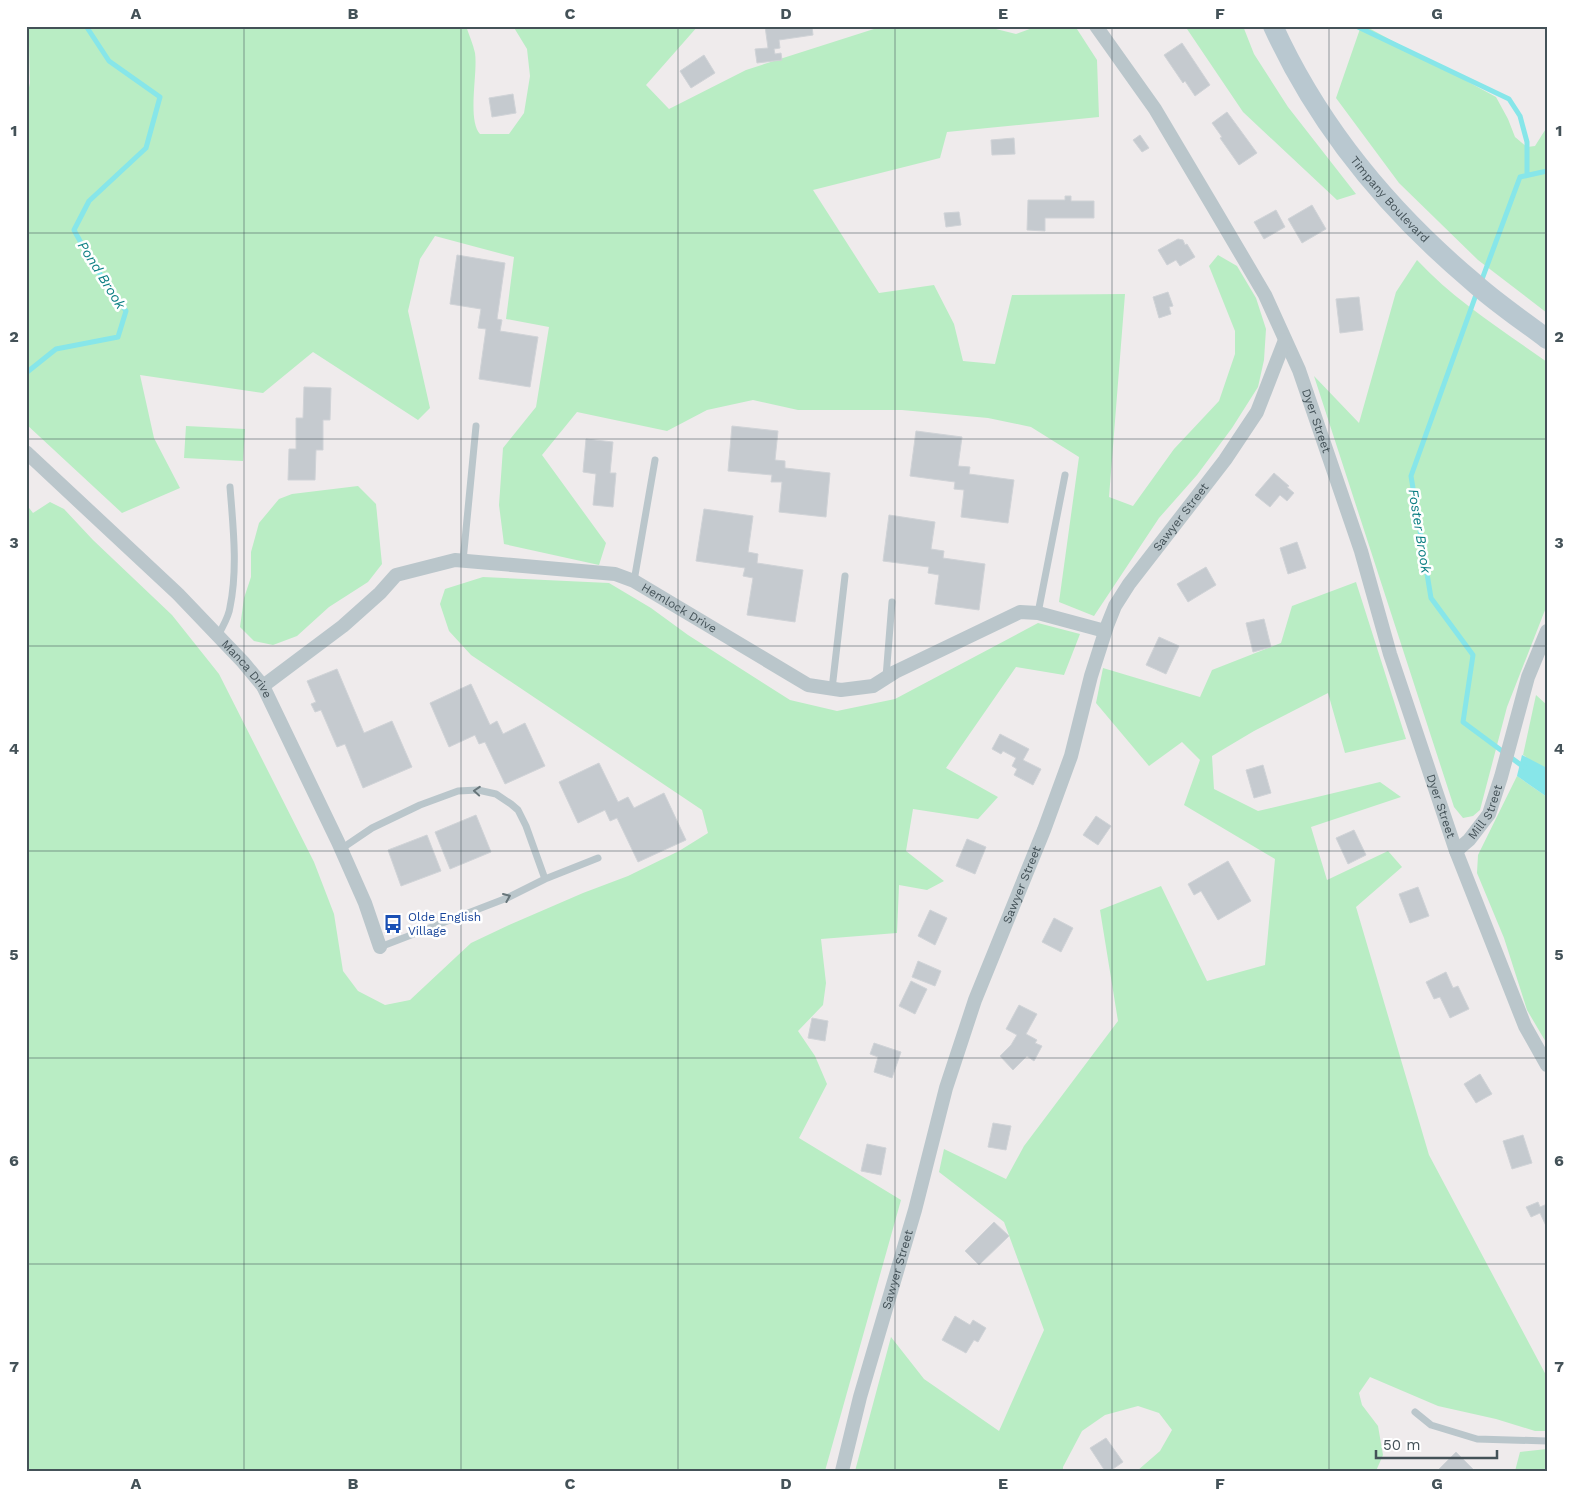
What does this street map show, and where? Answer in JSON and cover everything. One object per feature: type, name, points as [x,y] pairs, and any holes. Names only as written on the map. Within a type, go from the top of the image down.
[{"type":"main road","name":"Timpany Boulevard","points":[[1274,26],[1301,80],[1348,152],[1375,185],[1406,220],[1480,288],[1547,339]]},
{"type":"street","name":"Dyer Street","points":[[1096,26],[1155,109],[1265,295],[1286,340],[1299,370],[1361,551],[1390,654],[1456,851]]},
{"type":"street","name":"Sawyer Street","points":[[842,1471],[860,1397],[915,1210],[946,1088],[975,1000],[1041,839],[1071,756],[1090,676],[1105,631],[1115,606],[1129,584],[1225,460],[1257,412],[1286,340]]},
{"type":"street","name":"Manca Drive","points":[[26,452],[178,594],[243,662],[263,686],[341,849],[365,903],[380,947]]},
{"type":"street","name":"Hemlock Drive","points":[[263,686],[343,626],[380,593],[396,575],[455,560],[615,574],[634,581],[732,638],[786,674],[808,685],[841,690],[873,686],[1020,612],[1038,614],[1105,631]]},
{"type":"street","name":"Mill Street","points":[[1547,631],[1528,677],[1489,814],[1469,840],[1456,851],[1525,1026],[1547,1064]]},
{"type":"lane","points":[[463,561],[476,426]]},
{"type":"lane","points":[[634,581],[655,460]]},
{"type":"lane","points":[[1038,614],[1065,475]]},
{"type":"lane","points":[[218,636],[230,609],[233,578],[234,542],[230,487]]},
{"type":"lane","points":[[832,689],[845,576]]},
{"type":"lane","points":[[886,678],[892,602]]},
{"type":"lane","points":[[341,849],[372,828],[439,797],[458,791],[487,792],[504,799],[518,810],[526,826],[545,879]]},
{"type":"lane","points":[[380,947],[507,898],[545,879],[598,858]]},
{"type":"lane","points":[[1415,1412],[1431,1425],[1477,1439],[1547,1441]]},
{"type":"green space","points":[[26,26],[466,26],[476,62],[473,107],[476,127],[480,134],[509,134],[524,113],[530,76],[527,49],[513,26],[698,26],[646,85],[669,109],[746,70],[877,28],[888,26],[984,26],[1016,34],[1038,26],[1075,26],[1097,60],[1099,117],[947,132],[940,158],[813,190],[879,293],[934,285],[954,324],[963,361],[995,364],[1012,295],[1125,294],[1109,497],[1133,506],[1174,449],[1219,401],[1235,354],[1235,331],[1209,266],[1218,255],[1237,266],[1256,298],[1266,329],[1264,360],[1258,387],[1232,428],[1197,475],[1159,518],[1094,616],[1059,602],[1079,457],[1031,427],[988,418],[902,410],[798,410],[753,400],[707,410],[667,431],[577,412],[542,455],[606,543],[599,565],[504,544],[499,505],[503,448],[536,407],[549,327],[506,319],[514,257],[435,236],[420,259],[408,311],[430,408],[418,420],[313,352],[263,393],[140,375],[154,438],[180,488],[122,513],[26,424],[26,101],[30,83],[29,44]]},
{"type":"green space","points":[[1185,26],[1243,26],[1254,54],[1288,107],[1356,194],[1337,200],[1243,112]]},
{"type":"green space","points":[[1361,26],[1365,26],[1496,97],[1515,137],[1527,147],[1535,146],[1547,127],[1547,313],[1478,260],[1399,183],[1336,98]]},
{"type":"green space","points":[[1417,260],[1431,275],[1463,301],[1547,362],[1547,605],[1507,707],[1480,810],[1473,816],[1463,818],[1454,807],[1314,376],[1359,423],[1396,292]]},
{"type":"green space","points":[[186,426],[245,429],[243,461],[184,458]]},
{"type":"green space","points":[[358,486],[376,504],[382,564],[368,582],[329,607],[297,636],[273,645],[254,641],[240,627],[244,598],[251,577],[251,552],[259,523],[279,499],[292,494]]},
{"type":"green space","points":[[50,502],[64,509],[93,540],[172,615],[219,674],[314,862],[334,914],[343,971],[358,991],[385,1005],[410,1000],[471,943],[583,893],[628,876],[679,851],[708,833],[702,810],[471,655],[449,631],[440,604],[445,589],[483,577],[609,583],[651,608],[688,635],[790,700],[837,711],[895,699],[1038,623],[1080,634],[1064,675],[1016,667],[946,768],[998,797],[978,819],[913,809],[906,851],[944,881],[927,890],[899,885],[897,933],[821,939],[826,983],[823,1005],[798,1031],[815,1056],[827,1084],[799,1138],[901,1200],[825,1471],[26,1471],[26,504],[33,513]]},
{"type":"green space","points":[[1356,582],[1406,739],[1345,753],[1328,693],[1254,731],[1212,756],[1214,789],[1258,811],[1380,782],[1401,797],[1311,827],[1327,880],[1388,851],[1402,867],[1356,907],[1429,1155],[1547,1377],[1546,1431],[1535,1431],[1496,1419],[1438,1406],[1370,1377],[1359,1393],[1362,1405],[1378,1426],[1383,1455],[1376,1471],[1137,1471],[1160,1451],[1172,1430],[1159,1413],[1138,1406],[1105,1415],[1082,1431],[1063,1467],[1063,1471],[855,1471],[891,1337],[924,1379],[999,1431],[1044,1330],[1004,1222],[939,1172],[944,1149],[1006,1179],[1024,1146],[1118,1021],[1100,910],[1161,886],[1207,981],[1265,965],[1275,859],[1184,805],[1200,760],[1182,742],[1149,766],[1096,703],[1103,668],[1200,697],[1212,670],[1281,643],[1292,606]]},
{"type":"green space","points":[[1536,695],[1547,705],[1547,785],[1523,755]]},
{"type":"green space","points":[[1517,776],[1547,797],[1547,1044],[1527,1010],[1504,938],[1477,873],[1478,855]]},
{"type":"green space","points":[[1547,1449],[1547,1471],[1515,1471],[1520,1452]]},
{"type":"water","points":[[1522,755],[1547,768],[1547,797],[1517,776]]},
{"type":"building","points":[[765,26],[812,26],[813,35],[779,40],[780,48],[774,49],[775,54],[781,53],[782,60],[757,63],[755,49],[768,48]]},
{"type":"building","points":[[1182,43],[1210,85],[1195,96],[1185,81],[1183,83],[1164,55]]},
{"type":"building","points":[[704,55],[715,73],[691,88],[680,71]]},
{"type":"building","points":[[513,94],[516,113],[492,117],[489,98]]},
{"type":"building","points":[[1227,112],[1257,153],[1239,165],[1212,123]]},
{"type":"building","points":[[1140,135],[1149,148],[1142,152],[1133,140]]},
{"type":"building","points":[[1014,138],[1015,154],[992,155],[991,140]]},
{"type":"building","points":[[1065,196],[1071,196],[1071,201],[1094,201],[1094,218],[1045,218],[1045,231],[1027,230],[1028,200],[1065,200]]},
{"type":"building","points":[[1312,205],[1326,229],[1302,243],[1288,219]]},
{"type":"building","points":[[1276,210],[1285,227],[1264,239],[1254,222]]},
{"type":"building","points":[[959,212],[961,225],[946,227],[944,213]]},
{"type":"building","points":[[1178,239],[1183,240],[1185,245],[1187,244],[1195,257],[1180,266],[1176,260],[1167,265],[1158,250]]},
{"type":"building","points":[[457,255],[505,263],[497,319],[502,320],[500,331],[538,337],[530,387],[479,379],[486,329],[478,328],[481,309],[450,304]]},
{"type":"building","points":[[1168,292],[1173,306],[1169,307],[1171,314],[1159,318],[1153,297]]},
{"type":"building","points":[[1359,297],[1363,330],[1340,333],[1336,299]]},
{"type":"building","points":[[304,387],[331,388],[330,420],[323,420],[323,450],[316,450],[315,480],[288,480],[289,449],[296,449],[296,418],[303,418]]},
{"type":"building","points":[[732,426],[778,431],[775,460],[785,461],[785,468],[830,473],[826,517],[779,512],[782,482],[771,482],[772,475],[728,471]]},
{"type":"building","points":[[916,431],[962,437],[958,466],[970,467],[969,474],[1014,480],[1008,523],[961,517],[964,490],[954,489],[955,482],[910,476]]},
{"type":"building","points":[[586,439],[613,442],[610,473],[616,473],[613,507],[593,505],[596,474],[583,472]]},
{"type":"building","points":[[1274,473],[1294,493],[1287,501],[1280,495],[1270,507],[1255,495]]},
{"type":"building","points":[[704,509],[753,516],[748,552],[758,554],[757,563],[803,570],[795,622],[747,615],[753,578],[743,576],[745,568],[696,561]]},
{"type":"building","points":[[889,515],[935,522],[931,549],[944,551],[943,558],[985,564],[979,610],[935,604],[939,575],[928,573],[929,567],[883,561]]},
{"type":"building","points":[[1297,542],[1306,568],[1288,574],[1280,548]]},
{"type":"building","points":[[1206,567],[1216,585],[1188,602],[1177,584]]},
{"type":"building","points":[[1264,619],[1271,647],[1253,652],[1246,623]]},
{"type":"building","points":[[1159,637],[1179,646],[1166,674],[1146,665]]},
{"type":"building","points":[[337,669],[364,733],[392,721],[412,767],[363,788],[345,744],[337,747],[321,710],[315,712],[311,704],[316,702],[307,681]]},
{"type":"building","points":[[471,684],[490,725],[497,721],[503,734],[525,723],[545,766],[505,784],[485,742],[479,744],[475,735],[449,747],[430,703]]},
{"type":"building","points":[[1000,734],[1029,749],[1023,760],[1041,769],[1033,785],[1014,775],[1017,769],[1012,766],[1016,758],[1003,751],[1001,754],[992,749]]},
{"type":"building","points":[[599,763],[618,802],[628,797],[634,808],[664,793],[686,840],[638,862],[617,818],[610,821],[605,810],[578,823],[559,782]]},
{"type":"building","points":[[1263,765],[1271,793],[1254,798],[1246,770]]},
{"type":"building","points":[[476,815],[491,852],[450,869],[435,832]]},
{"type":"building","points":[[1096,816],[1111,826],[1098,845],[1083,835]]},
{"type":"building","points":[[1354,830],[1366,855],[1348,864],[1336,838]]},
{"type":"building","points":[[427,835],[441,871],[401,886],[388,850]]},
{"type":"building","points":[[967,839],[986,847],[975,874],[956,866]]},
{"type":"building","points":[[1228,861],[1251,901],[1218,920],[1201,891],[1194,895],[1188,884]]},
{"type":"building","points":[[1418,887],[1429,916],[1410,923],[1399,894]]},
{"type":"building","points":[[930,910],[947,918],[935,945],[918,936]]},
{"type":"building","points":[[1054,918],[1073,928],[1061,952],[1042,942]]},
{"type":"building","points":[[918,961],[941,971],[935,986],[912,977]]},
{"type":"building","points":[[1446,972],[1453,988],[1458,986],[1469,1009],[1450,1018],[1440,997],[1434,999],[1426,982]]},
{"type":"building","points":[[911,981],[927,989],[915,1014],[899,1006]]},
{"type":"building","points":[[1019,1005],[1037,1014],[1026,1034],[1037,1040],[1035,1043],[1042,1046],[1034,1061],[1027,1056],[1013,1070],[1000,1056],[1011,1045],[1017,1035],[1006,1029]]},
{"type":"building","points":[[812,1018],[828,1021],[825,1041],[808,1038]]},
{"type":"building","points":[[874,1043],[901,1052],[892,1078],[874,1072],[878,1057],[870,1054]]},
{"type":"building","points":[[1480,1074],[1492,1094],[1476,1103],[1464,1084]]},
{"type":"building","points":[[993,1123],[1011,1126],[1006,1150],[988,1147]]},
{"type":"building","points":[[1523,1135],[1532,1163],[1512,1169],[1503,1141]]},
{"type":"building","points":[[867,1144],[886,1148],[881,1175],[861,1171]]},
{"type":"building","points":[[1538,1202],[1540,1207],[1547,1204],[1547,1228],[1540,1213],[1531,1217],[1526,1207]]},
{"type":"building","points":[[994,1222],[1009,1236],[979,1265],[965,1251]]},
{"type":"building","points":[[955,1316],[970,1325],[973,1320],[986,1328],[978,1342],[974,1340],[966,1353],[942,1340]]},
{"type":"building","points":[[1106,1438],[1123,1462],[1110,1471],[1105,1471],[1090,1448]]},
{"type":"building","points":[[1456,1452],[1474,1470],[1437,1471]]},
{"type":"waterway","name":"Pond Brook","points":[[26,373],[56,349],[118,337],[126,311],[91,261],[74,230],[89,201],[146,148],[160,97],[109,61],[86,26]]},
{"type":"waterway","points":[[1356,26],[1509,99],[1520,116],[1527,142],[1527,175]]},
{"type":"waterway","name":"Foster Brook","points":[[1481,282],[1520,177],[1547,171]]},
{"type":"waterway","name":"Foster Brook","points":[[1477,292],[1411,476],[1431,598],[1473,655],[1463,722],[1525,768]]},
{"type":"place","name":"Olde English Village","points":[[393,924]]}]
